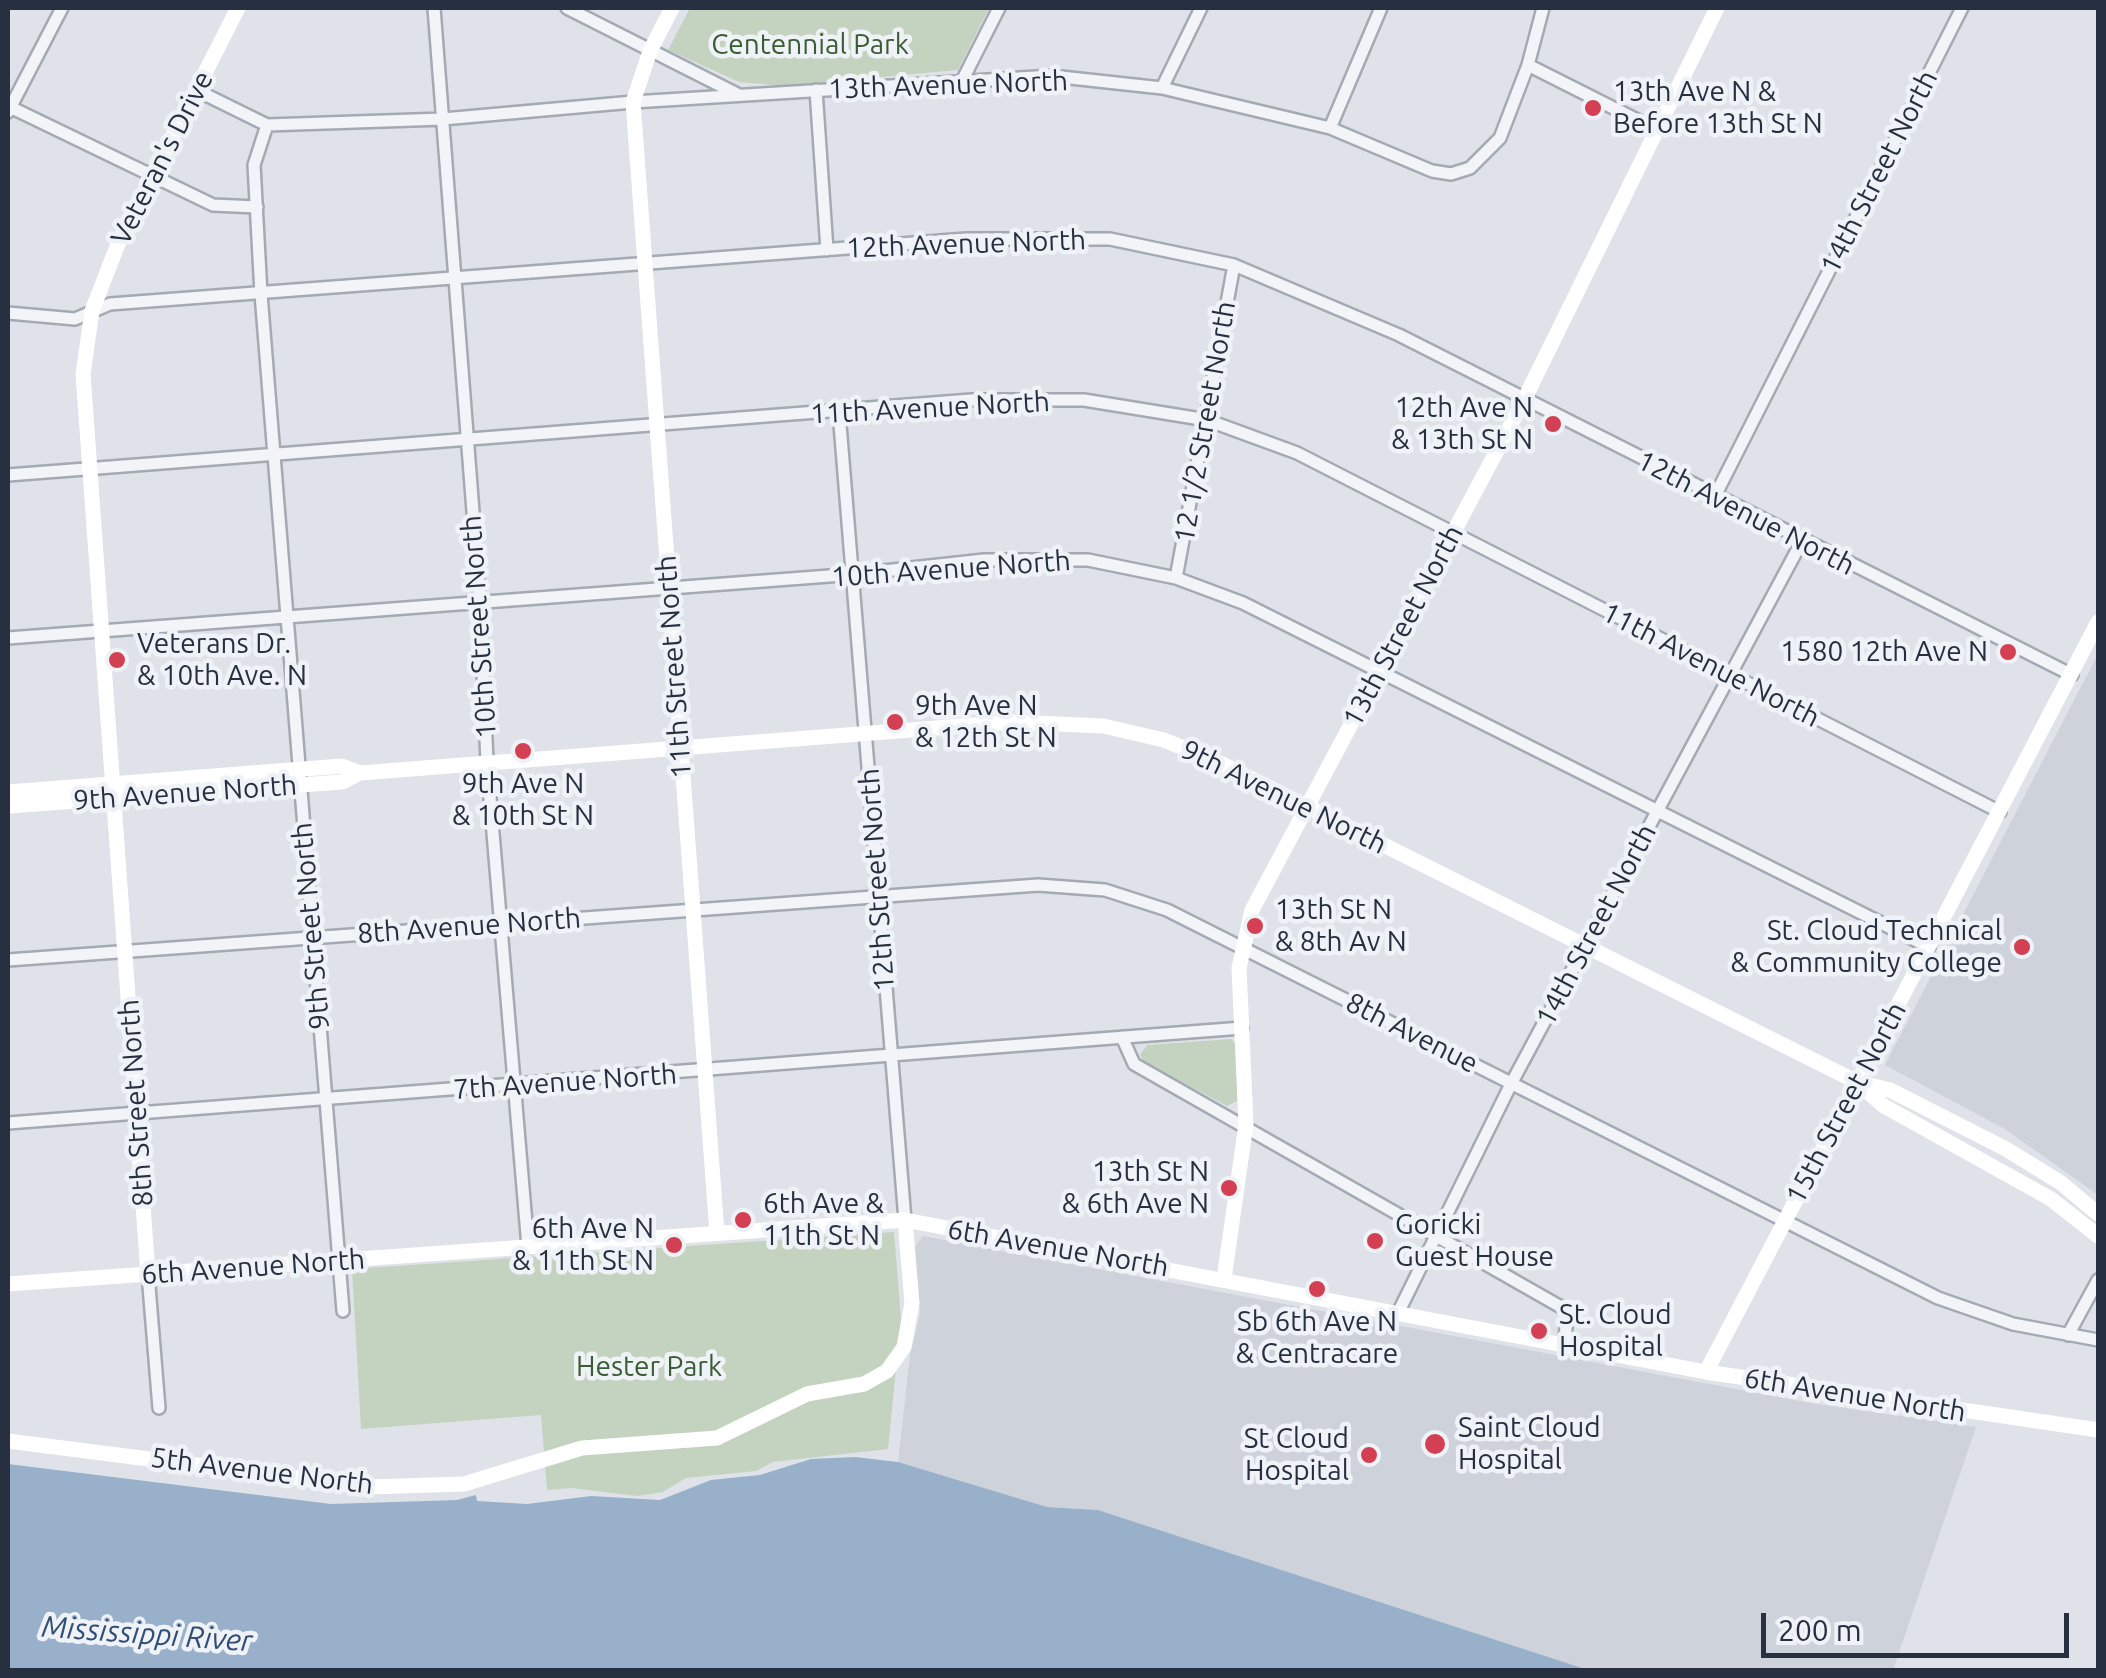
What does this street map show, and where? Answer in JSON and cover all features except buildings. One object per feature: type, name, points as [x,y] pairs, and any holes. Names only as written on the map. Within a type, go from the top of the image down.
[{"type":"street","points":[[62,8],[8,108],[213,206],[258,207]]},
{"type":"street","name":"Veteran's Drive","points":[[103,630],[83,374],[92,311],[152,177],[238,8]]},
{"type":"street","name":"10th Street North","points":[[434,8],[480,602],[487,762],[528,1247]]},
{"type":"street","points":[[567,8],[740,95]]},
{"type":"street","points":[[633,102],[650,51],[672,8]]},
{"type":"street","points":[[962,81],[1000,8]]},
{"type":"street","points":[[1162,88],[1201,8]]},
{"type":"street","points":[[1330,128],[1381,8]]},
{"type":"street","name":"13th Avenue North","points":[[266,125],[443,119],[633,102],[1052,76],[1162,88],[1330,128],[1432,171],[1450,174],[1470,168],[1500,138],[1528,65],[1543,8]]},
{"type":"street","name":"13th Street North","points":[[1224,1279],[1246,1124],[1241,946],[1252,910],[1524,400],[1718,8]]},
{"type":"street","name":"14th Street North","points":[[1714,498],[1962,8]]},
{"type":"street","points":[[1528,65],[1657,130]]},
{"type":"street","points":[[196,90],[266,125]]},
{"type":"street","points":[[816,90],[828,250]]},
{"type":"street","name":"11th Street North","points":[[633,102],[717,1233]]},
{"type":"street","name":"9th Street North","points":[[266,125],[254,165],[261,294],[344,1311]]},
{"type":"street","name":"12th Avenue North","points":[[8,313],[75,319],[110,304],[966,239],[1110,238],[1234,265],[1399,334],[1714,498],[2072,675]]},
{"type":"street","name":"12 1/2 Street North","points":[[1176,578],[1234,265]]},
{"type":"street","name":"11th Avenue North","points":[[8,475],[972,400],[1084,400],[1207,420],[1297,453],[2000,812]]},
{"type":"street","name":"12th Street North","points":[[840,412],[856,574],[889,1056],[912,1303],[904,1347]]},
{"type":"street","name":"14th Street North","points":[[1398,1313],[1511,1084],[1802,541]]},
{"type":"street","name":"10th Avenue North","points":[[8,638],[856,574],[984,560],[1088,560],[1176,578],[1242,603],[1377,674],[1929,946]]},
{"type":"street","name":"15th Street North","points":[[1706,1372],[2098,622]]},
{"type":"street","name":"8th Street North","points":[[103,630],[159,1408]]},
{"type":"street","name":"9th Avenue North","points":[[8,806],[114,791],[300,777],[342,782],[360,772],[1013,722],[1104,726],[1194,752],[1857,1082],[1890,1090],[2006,1149],[2061,1184],[2098,1214]]},
{"type":"street","name":"9th Avenue North","points":[[8,792],[114,791]]},
{"type":"street","name":"8th Avenue","points":[[691,910],[1038,885],[1104,890],[1167,910],[1241,946],[1938,1298],[2012,1324],[2098,1340]]},
{"type":"street","name":"8th Avenue North","points":[[8,960],[691,910]]},
{"type":"street","name":"7th Avenue North","points":[[8,1123],[1242,1028]]},
{"type":"street","points":[[1122,1037],[1134,1064],[1246,1124],[1568,1311],[1564,1345]]},
{"type":"street","name":"9th Avenue North","points":[[1857,1082],[1884,1106],[2051,1198],[2098,1236]]},
{"type":"street","name":"6th Avenue North","points":[[8,1284],[905,1220],[1706,1372],[2098,1430]]},
{"type":"street","points":[[2068,1335],[2098,1280]]},
{"type":"street","name":"5th Avenue North","points":[[8,1441],[368,1488],[464,1484],[582,1448],[717,1438],[807,1394],[864,1384],[887,1372],[904,1347]]},
{"type":"shaded area","name":"St. Cloud Technical & Community College","points":[[2098,654],[2098,1195],[2005,1129],[1885,1065]]},
{"type":"shaded area","name":"Saint Cloud Hospital","points":[[923,1236],[1810,1403],[1976,1427],[1893,1670],[1588,1670],[1098,1510],[1047,1507],[898,1462],[910,1355],[920,1314],[914,1248]]},
{"type":"green space","name":"Centennial Park","points":[[690,8],[989,8],[958,70],[785,86],[739,82],[668,50]]},
{"type":"green space","points":[[1231,1039],[1236,1044],[1239,1100],[1227,1106],[1144,1062],[1140,1055],[1147,1045]]},
{"type":"green space","name":"Hester Park","points":[[894,1232],[901,1318],[888,1449],[773,1462],[756,1471],[686,1478],[663,1492],[637,1496],[571,1488],[547,1490],[541,1415],[361,1429],[352,1269]]},
{"type":"water","name":"Mississippi River","points":[[855,1457],[898,1462],[1047,1507],[1098,1510],[1588,1670],[8,1670],[8,1464],[331,1504],[457,1500],[476,1495],[477,1501],[527,1504],[591,1496],[660,1500],[711,1480],[760,1475],[811,1459]]},
{"type":"place","name":"13th Ave N & Before 13th St N","points":[[1593,108]]},
{"type":"place","name":"12th Ave N & 13th St N","points":[[1553,424]]},
{"type":"place","name":"1580 12th Ave N","points":[[2008,652]]},
{"type":"place","name":"Veterans Dr. & 10th Ave. N","points":[[117,660]]},
{"type":"place","name":"9th Ave N & 12th St N","points":[[895,722]]},
{"type":"place","name":"9th Ave N & 10th St N","points":[[523,751]]},
{"type":"place","name":"13th St N & 8th Av N","points":[[1255,926]]},
{"type":"place","name":"St. Cloud Technical & Community College","points":[[2022,947]]},
{"type":"place","name":"13th St N & 6th Ave N","points":[[1229,1188]]},
{"type":"place","name":"6th Ave & 11th St N","points":[[743,1220]]},
{"type":"place","name":"Goricki Guest House","points":[[1375,1241]]},
{"type":"place","name":"6th Ave N & 11th St N","points":[[674,1245]]},
{"type":"place","name":"Sb 6th Ave N & Centracare","points":[[1317,1289]]},
{"type":"place","name":"St. Cloud Hospital","points":[[1539,1331]]},
{"type":"place","name":"Saint Cloud Hospital","points":[[1435,1444]]},
{"type":"place","name":"St Cloud Hospital","points":[[1369,1455]]}]
